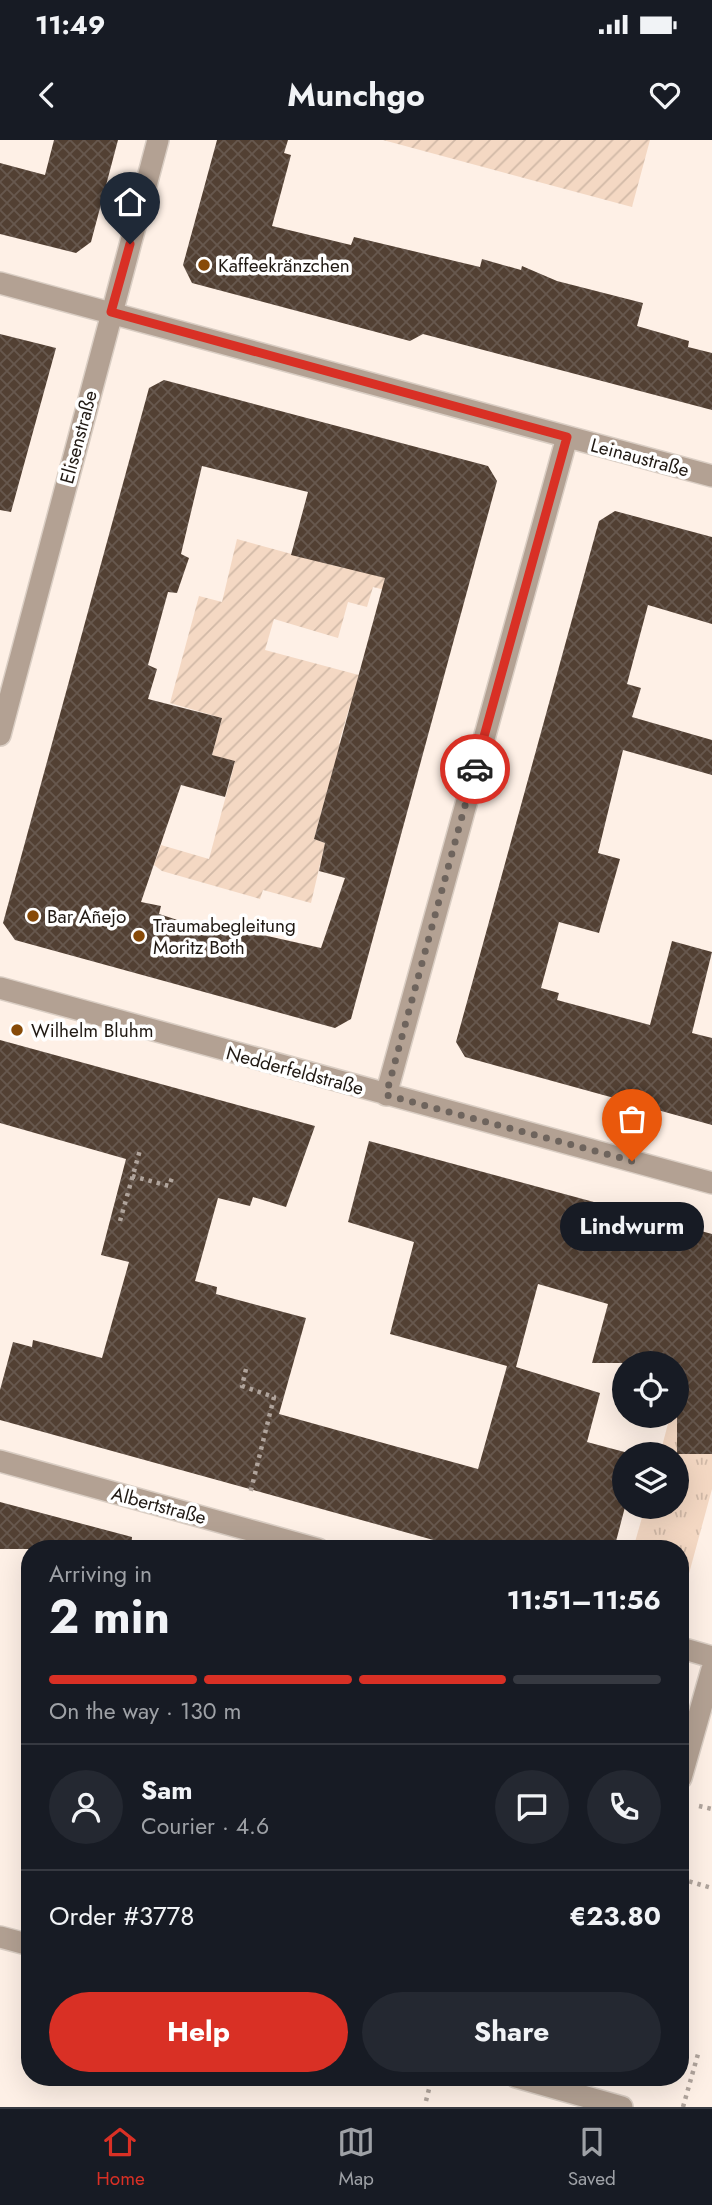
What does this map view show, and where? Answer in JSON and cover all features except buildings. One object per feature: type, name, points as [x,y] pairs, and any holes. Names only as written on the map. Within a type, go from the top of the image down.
[{"type":"street","name":"Elisenstraße","points":[[0,735],[158,140]]},
{"type":"street","name":"Leinaustraße","points":[[0,283],[712,476]]},
{"type":"street","points":[[386,1095],[567,437]]},
{"type":"street","name":"Nedderfeldstraße","points":[[0,988],[712,1183]]},
{"type":"street","name":"Albertstraße","points":[[0,1461],[285,1540]]},
{"type":"street","points":[[689,1650],[712,1657]]},
{"type":"street","points":[[689,1750],[712,1669]]},
{"type":"street","points":[[0,1937],[21,1943]]},
{"type":"street","points":[[556,2086],[591,2094],[622,2107]]},
{"type":"path","points":[[120,1221],[139,1150]]},
{"type":"path","points":[[132,1176],[169,1186],[173,1175]]},
{"type":"path","points":[[246,1369],[242,1386],[274,1397],[251,1489]]},
{"type":"path","points":[[689,1882],[712,1888]]},
{"type":"path","points":[[684,2107],[698,2054],[702,2055]]},
{"type":"path","points":[[426,2101],[430,2086]]},
{"type":"green space","points":[[383,140],[650,140],[632,207]]},
{"type":"green space","points":[[237,539],[339,567],[413,552],[385,590],[373,587],[367,607],[348,602],[338,638],[274,619],[265,650],[370,678],[363,708],[350,705],[339,743],[352,746],[324,802],[314,839],[325,843],[311,903],[263,890],[260,899],[162,871],[154,865],[161,845],[209,859],[235,762],[212,755],[222,718],[170,703],[199,596],[222,602]]},
{"type":"green space","points":[[689,1419],[712,1423],[712,1489],[689,1574],[689,1540],[636,1540],[642,1519],[689,1519],[689,1442],[663,1442],[667,1428],[689,1428]]},
{"type":"way so far","points":[[475,769],[386,1095],[632,1161]]},
{"type":"place","name":"Kaffeekränzchen","points":[[204,265]]},
{"type":"place","name":"Bar Añejo","points":[[33,916]]},
{"type":"place","name":"Traumabegleitung Moritz Both","points":[[139,936]]},
{"type":"place","name":"Wilhelm Bluhm","points":[[17,1030]]},
{"type":"place","name":"Lindwurm","points":[[632,1161]]},
{"type":"route","points":[[130,244],[111,312],[567,437],[475,769]]}]
